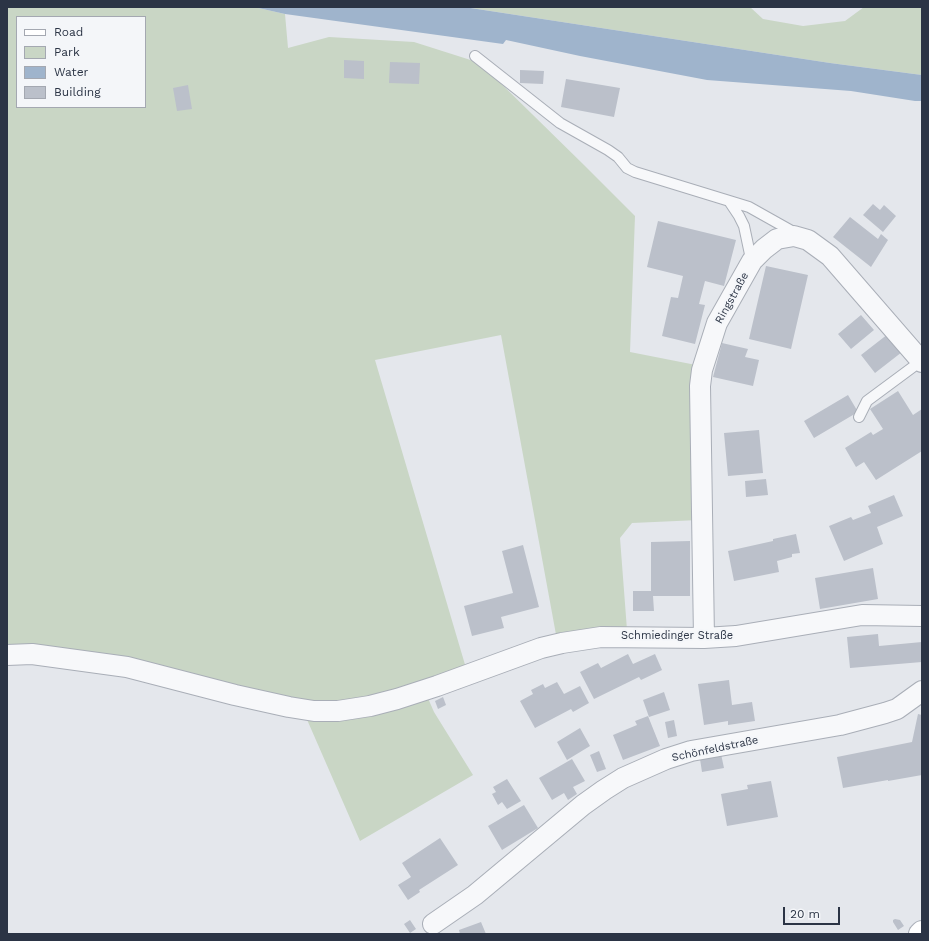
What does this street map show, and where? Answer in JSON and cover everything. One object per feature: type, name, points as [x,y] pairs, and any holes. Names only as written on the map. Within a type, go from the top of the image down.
[{"type":"street","name":"Ringstraße","points":[[704,638],[700,386],[702,370],[717,323],[752,261],[777,239],[794,236]]},
{"type":"street","points":[[794,236],[808,240],[830,256],[921,362]]},
{"type":"street","name":"Schmiedinger Straße","points":[[7,655],[32,654],[127,667],[235,695],[289,707],[314,711],[338,711],[370,706],[397,699],[438,686],[541,648],[562,643],[601,637],[704,638],[736,636],[862,615],[922,616]]},
{"type":"street","name":"Schönfeldstraße","points":[[433,924],[475,895],[583,805],[623,778],[666,759],[691,751],[840,725],[886,713],[897,709],[922,691]]},
{"type":"lane","points":[[476,56],[560,123],[608,150],[618,157],[631,170],[749,207],[790,230],[794,236]]},
{"type":"lane","points":[[729,201],[744,226],[752,261]]},
{"type":"lane","points":[[859,416],[867,402],[921,362]]},
{"type":"green space","points":[[7,7],[254,7],[285,14],[288,48],[329,37],[414,42],[480,63],[635,216],[630,352],[696,365],[699,520],[632,523],[620,538],[627,630],[557,640],[501,335],[375,360],[466,668],[395,693],[339,704],[306,701],[7,649]]},
{"type":"green space","points":[[464,7],[750,7],[763,19],[803,26],[845,21],[864,7],[922,7],[922,75],[830,63]]},
{"type":"green space","points":[[427,696],[434,712],[473,775],[360,841],[305,715]]},
{"type":"water","points":[[254,7],[464,7],[830,63],[922,75],[922,101],[851,91],[707,80],[580,56],[506,40],[503,44],[285,14]]},
{"type":"building","points":[[344,60],[364,61],[364,79],[344,78]]},
{"type":"building","points":[[390,62],[420,63],[419,84],[389,83]]},
{"type":"building","points":[[520,70],[544,71],[543,84],[520,83]]},
{"type":"building","points":[[566,79],[620,88],[614,117],[561,107]]},
{"type":"building","points":[[188,85],[192,109],[177,111],[173,88]]},
{"type":"building","points":[[873,204],[880,210],[884,205],[896,216],[883,232],[863,215]]},
{"type":"building","points":[[850,217],[878,239],[881,234],[888,240],[871,267],[833,237]]},
{"type":"building","points":[[658,221],[736,240],[724,286],[705,281],[699,304],[705,305],[695,344],[662,336],[671,297],[678,298],[683,276],[647,267]]},
{"type":"building","points":[[766,266],[808,275],[791,349],[749,339]]},
{"type":"building","points":[[861,315],[874,330],[851,349],[838,334]]},
{"type":"building","points":[[888,334],[902,352],[875,373],[861,355]]},
{"type":"building","points":[[722,343],[748,349],[745,357],[759,360],[753,386],[713,377]]},
{"type":"building","points":[[898,391],[913,415],[922,409],[922,451],[876,480],[864,462],[856,467],[845,448],[871,432],[873,435],[883,429],[870,409]]},
{"type":"building","points":[[848,395],[858,412],[814,438],[804,421]]},
{"type":"building","points":[[759,430],[763,473],[728,476],[724,433]]},
{"type":"building","points":[[766,479],[768,495],[746,497],[745,481]]},
{"type":"building","points":[[894,495],[903,516],[877,527],[883,544],[844,561],[829,526],[851,517],[853,520],[871,513],[868,506]]},
{"type":"building","points":[[796,534],[800,553],[792,554],[792,557],[777,561],[779,572],[734,581],[728,551],[773,541],[773,539]]},
{"type":"building","points":[[690,541],[690,596],[653,596],[654,611],[633,611],[633,591],[651,591],[651,542]]},
{"type":"building","points":[[523,545],[539,607],[501,617],[504,628],[472,636],[464,606],[513,593],[502,551]]},
{"type":"building","points":[[873,568],[878,599],[820,609],[815,578]]},
{"type":"building","points":[[878,634],[879,646],[922,642],[922,662],[850,668],[847,637]]},
{"type":"building","points":[[628,654],[633,664],[655,654],[662,670],[641,680],[639,677],[594,699],[580,672],[598,663],[601,668]]},
{"type":"building","points":[[729,680],[732,705],[752,702],[755,721],[728,725],[728,721],[704,725],[698,684]]},
{"type":"building","points":[[557,682],[564,694],[580,686],[589,703],[573,712],[571,709],[535,728],[520,701],[533,694],[531,690],[543,684],[545,688]]},
{"type":"building","points":[[664,692],[670,710],[649,717],[643,700]]},
{"type":"building","points":[[443,697],[446,705],[438,709],[435,701]]},
{"type":"building","points":[[918,714],[922,715],[922,775],[843,788],[837,757],[912,742]]},
{"type":"building","points":[[648,716],[660,746],[623,760],[613,735],[637,725],[635,721]]},
{"type":"building","points":[[674,720],[677,736],[668,738],[665,722]]},
{"type":"building","points":[[580,728],[590,746],[567,760],[557,742]]},
{"type":"building","points":[[599,751],[606,769],[597,772],[590,755]]},
{"type":"building","points":[[721,754],[724,768],[702,772],[700,759]]},
{"type":"building","points":[[572,759],[585,781],[573,787],[577,794],[568,800],[564,793],[552,800],[539,778]]},
{"type":"building","points":[[507,779],[521,801],[507,809],[502,802],[498,805],[492,794],[496,792],[493,787]]},
{"type":"building","points":[[771,781],[778,817],[727,826],[721,794],[748,789],[747,785]]},
{"type":"building","points":[[524,805],[538,828],[502,850],[488,826]]},
{"type":"building","points":[[440,838],[458,865],[419,890],[420,892],[408,900],[398,885],[411,877],[402,863]]},
{"type":"building","points":[[895,919],[900,920],[904,926],[898,930],[893,922]]},
{"type":"building","points":[[410,920],[416,929],[410,933],[404,924]]},
{"type":"building","points":[[481,922],[486,934],[460,934],[459,930]]}]
